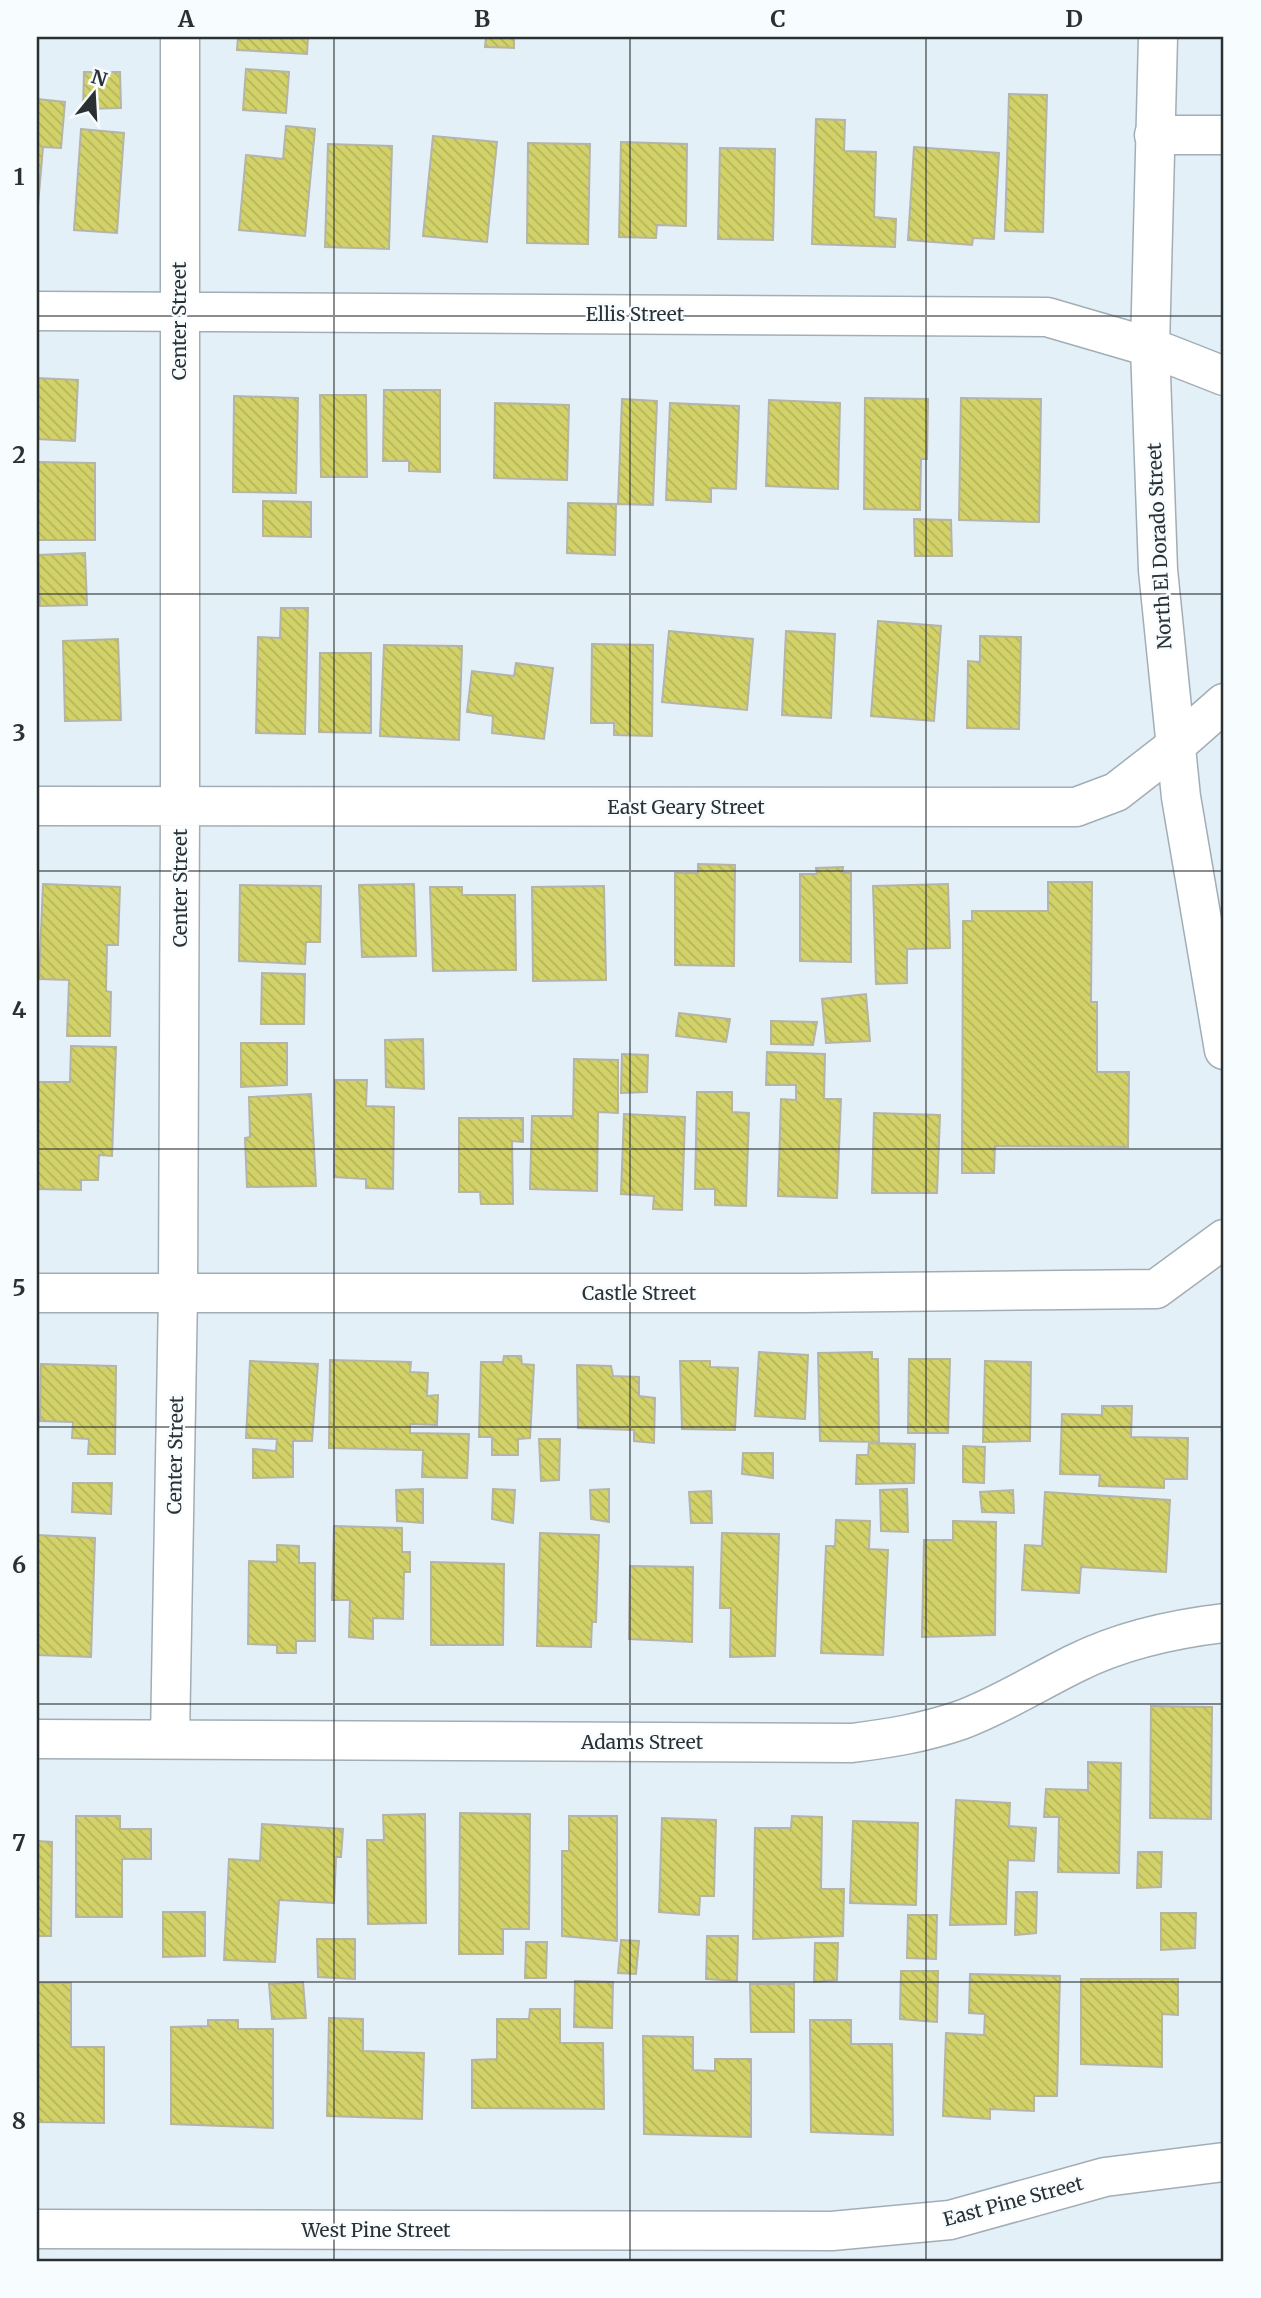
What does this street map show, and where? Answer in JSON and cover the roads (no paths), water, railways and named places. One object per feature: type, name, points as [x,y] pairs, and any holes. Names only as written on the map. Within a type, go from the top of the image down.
[{"type":"street","name":"Center Street","points":[[170,1740],[177,1294],[180,808],[180,37]]},
{"type":"street","name":"North El Dorado Street","points":[[1158,37],[1150,347],[1158,570],[1174,747],[1224,1050]]},
{"type":"street","points":[[1154,135],[1224,135]]},
{"type":"street","name":"Ellis Street","points":[[37,312],[1047,317],[1150,347],[1224,376]]},
{"type":"street","name":"East Geary Street","points":[[37,806],[1076,807],[1116,792],[1224,704]]},
{"type":"street","name":"Castle Street","points":[[37,1293],[818,1293],[1156,1289],[1224,1239]]},
{"type":"street","name":"Adams Street","points":[[37,1739],[852,1743],[905,1737],[962,1719],[1078,1662],[1133,1640],[1224,1623]]},
{"type":"street","name":"East Pine Street","points":[[716,2231],[832,2231],[950,2220],[1105,2177],[1224,2162]]},
{"type":"street","name":"West Pine Street","points":[[37,2229],[716,2231]]}]
